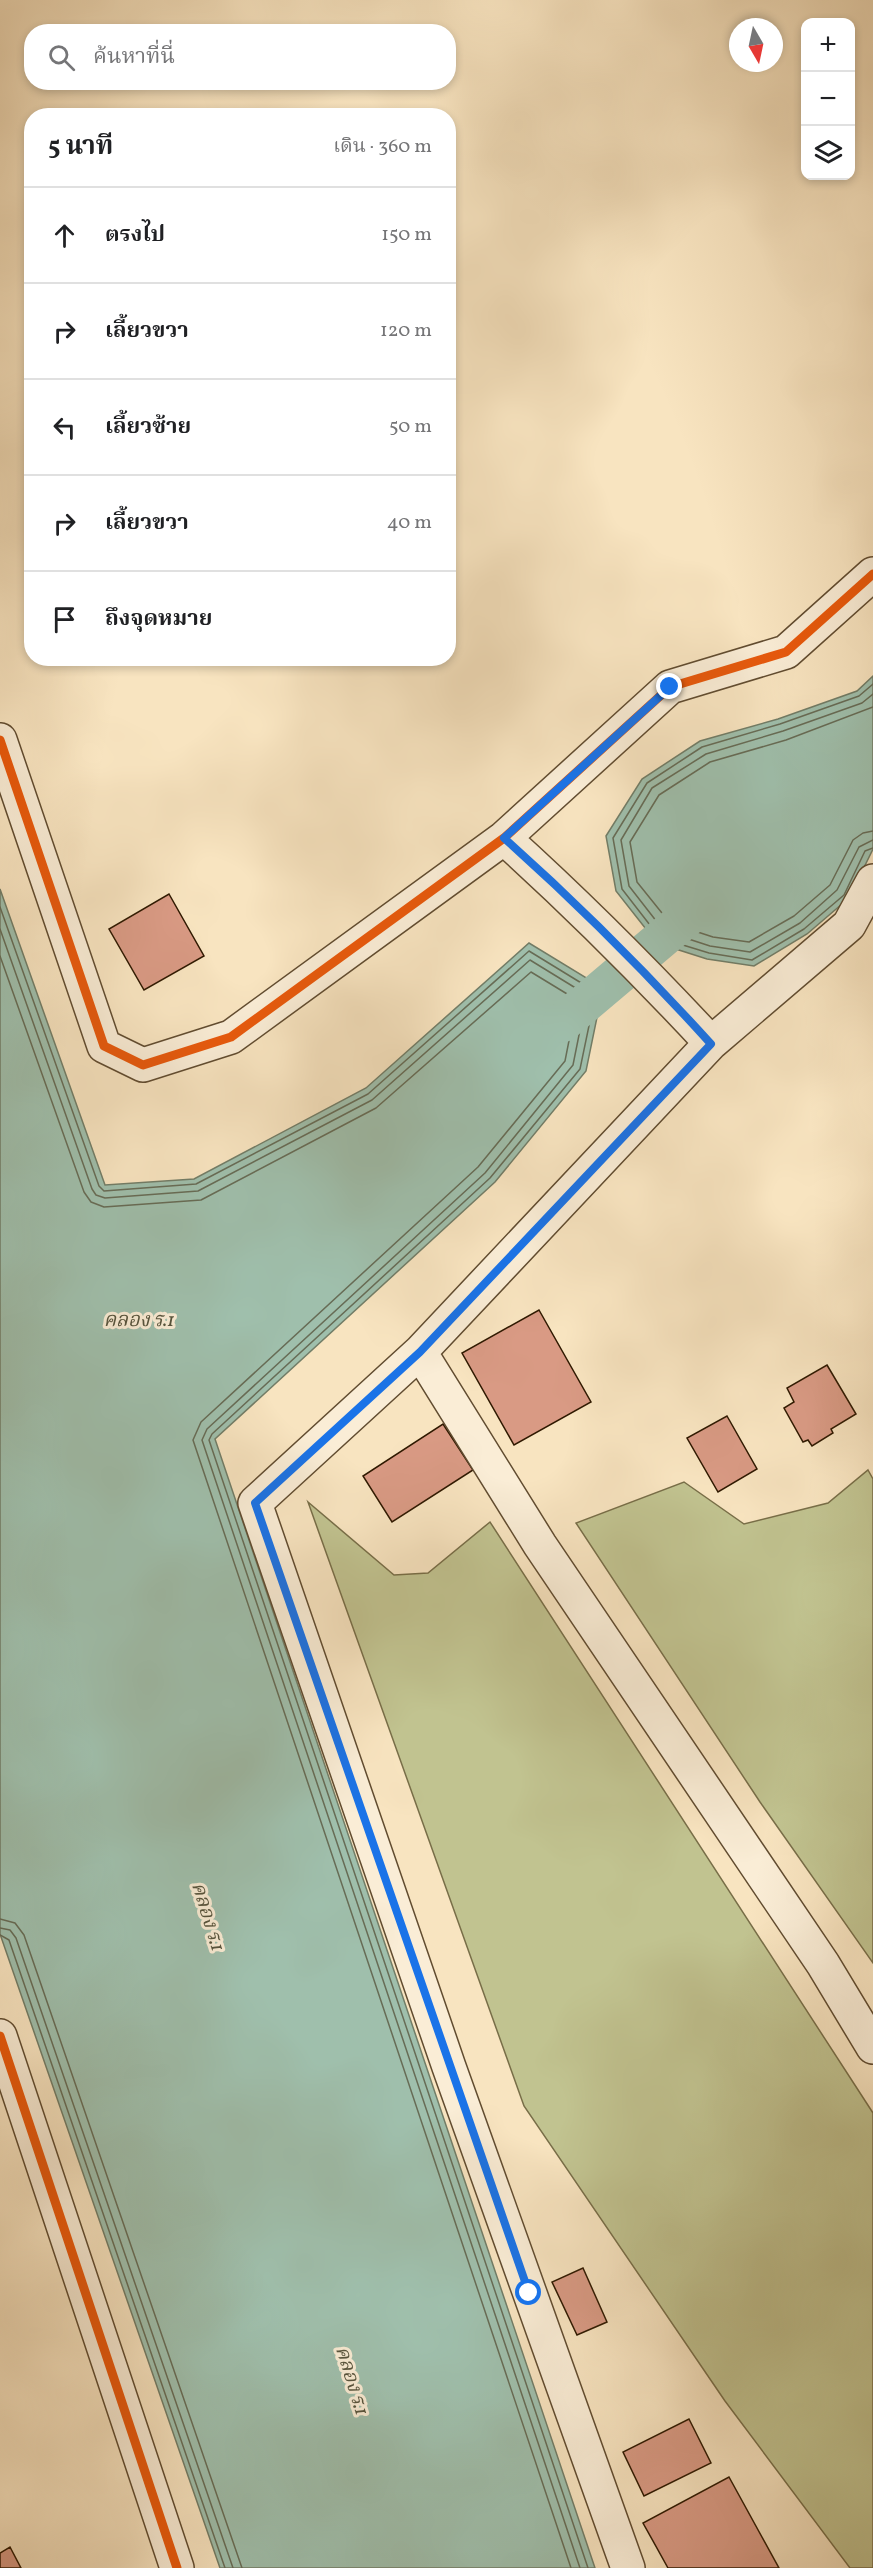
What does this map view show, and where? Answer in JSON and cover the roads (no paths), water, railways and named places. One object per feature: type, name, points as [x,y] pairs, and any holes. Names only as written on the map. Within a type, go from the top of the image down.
[{"type":"street","points":[[0,740],[104,1046],[143,1065],[231,1036],[504,838],[670,687],[786,652],[873,574]]},
{"type":"street","points":[[504,838],[563,891],[656,983],[711,1044]]},
{"type":"street","points":[[628,2568],[453,2078],[255,1503],[420,1352],[711,1044],[849,925],[873,881]]},
{"type":"street","points":[[420,1352],[540,1545],[823,1964],[873,2048]]},
{"type":"street","points":[[0,2036],[177,2568]]},
{"type":"water","points":[[873,676],[873,849],[849,898],[807,934],[754,966],[707,959],[657,943],[616,891],[606,836],[642,779],[700,741],[778,719],[857,691]]},
{"type":"water","name":"คลอง ร.1","points":[[0,889],[105,1185],[194,1179],[366,1088],[529,943],[603,988],[586,1071],[495,1182],[215,1439],[595,2568],[220,2568],[0,1934]]},
{"type":"waterway","points":[[562,1023],[698,908]]}]
